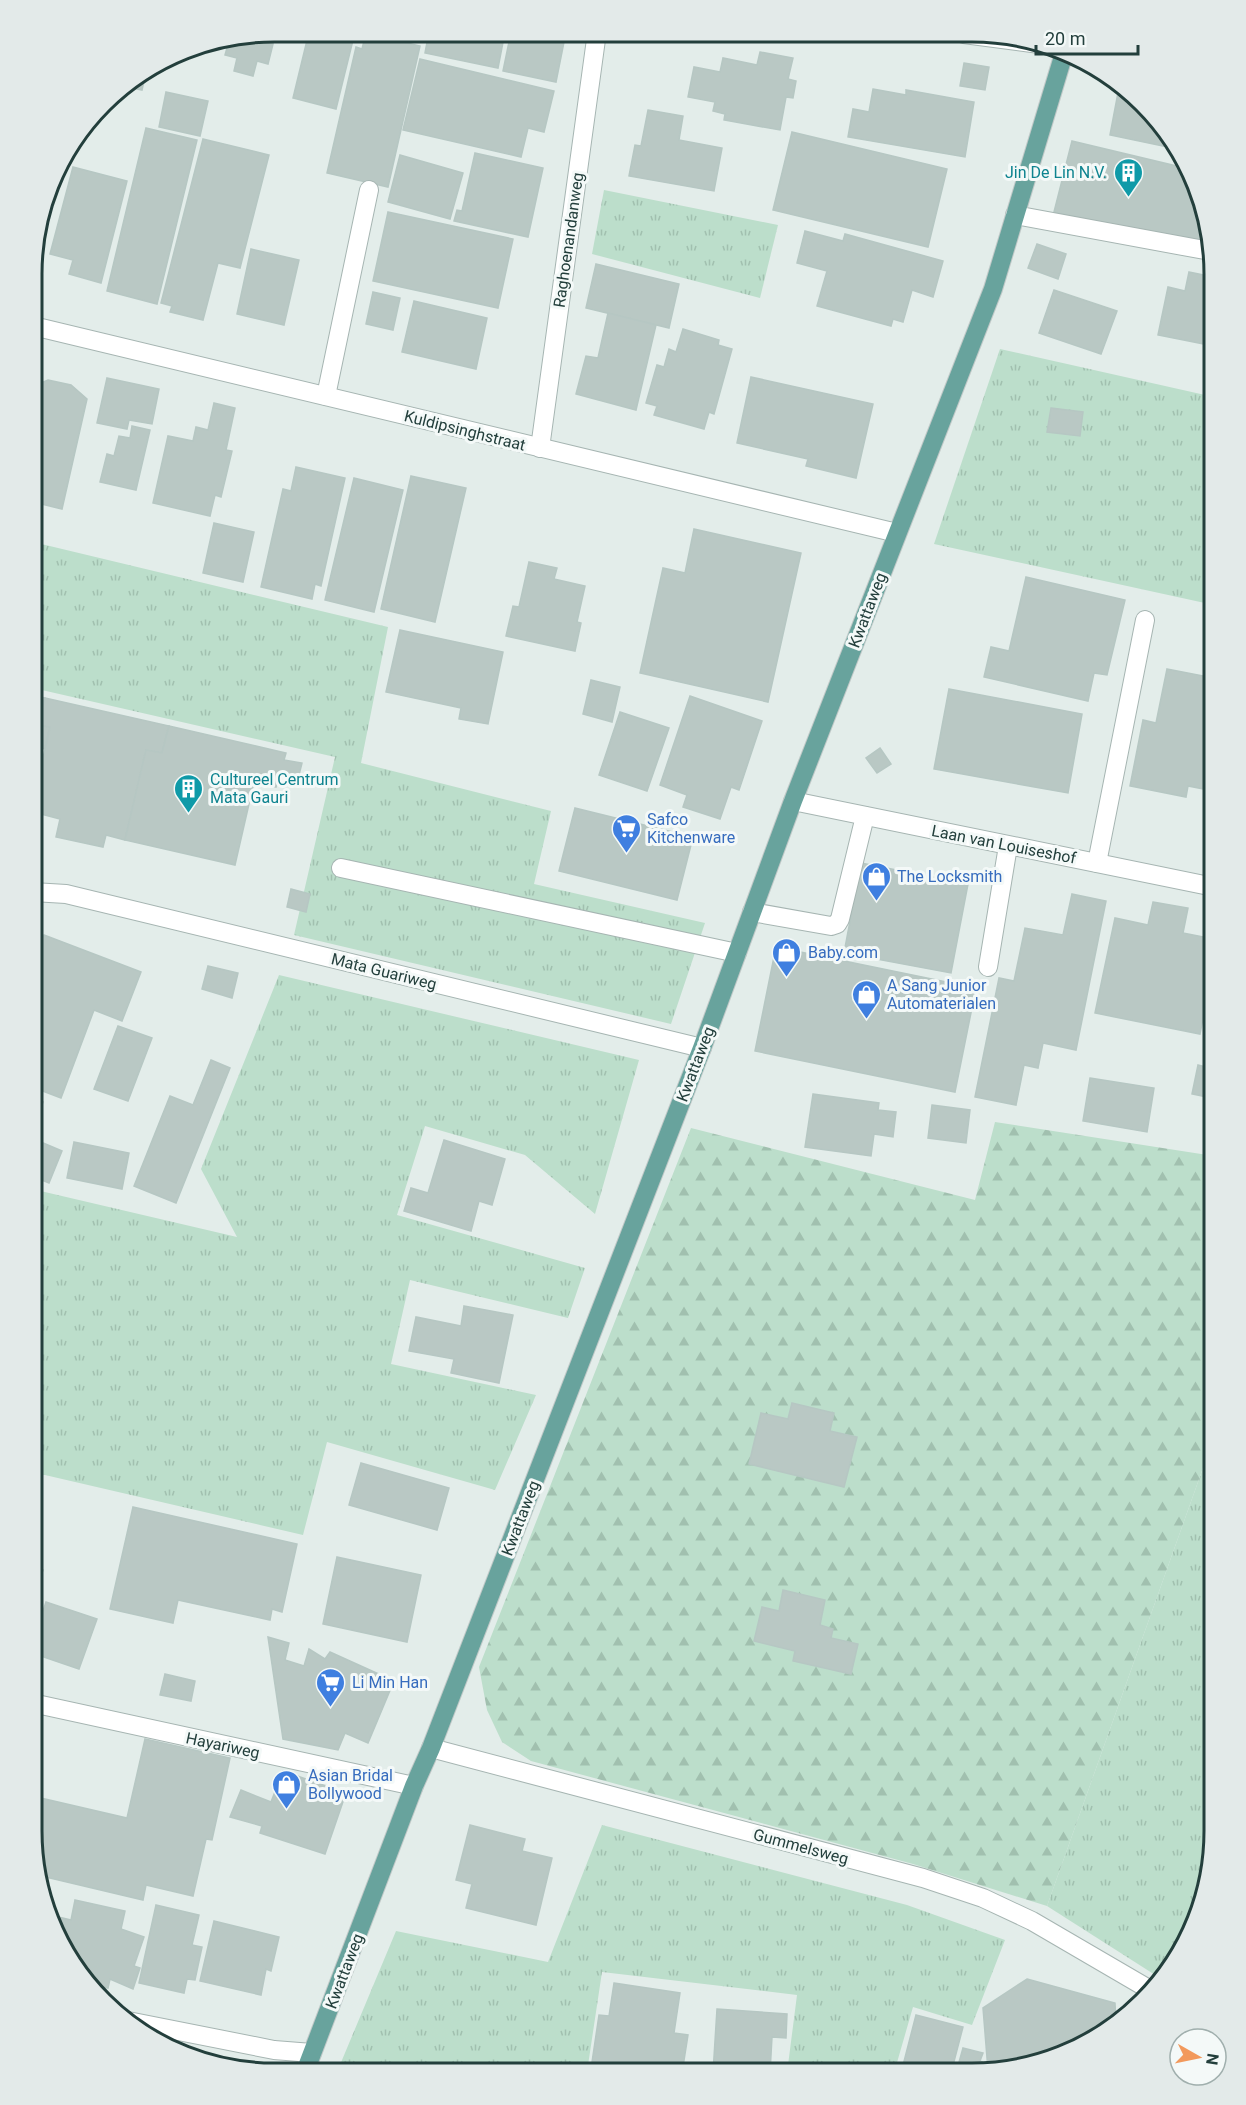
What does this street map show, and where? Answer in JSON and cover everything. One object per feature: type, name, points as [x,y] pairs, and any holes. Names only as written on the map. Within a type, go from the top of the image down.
[{"type":"main road","name":"Kwattaweg","points":[[308,2063],[702,1048],[793,801],[993,289],[1062,60]]},
{"type":"street","name":"Raghoenandanweg","points":[[540,448],[596,42]]},
{"type":"street","points":[[326,396],[369,190]]},
{"type":"street","points":[[1015,215],[1203,250]]},
{"type":"street","name":"Kuldipsinghstraat","points":[[42,328],[897,533]]},
{"type":"street","points":[[1097,863],[1145,620]]},
{"type":"street","name":"Laan van Louiseshof","points":[[793,801],[1204,885]]},
{"type":"street","points":[[752,912],[831,926],[837,924],[865,816]]},
{"type":"street","points":[[988,967],[1008,846]]},
{"type":"street","points":[[341,868],[736,953]]},
{"type":"street","name":"Mata Guariweg","points":[[42,893],[66,894],[702,1048]]},
{"type":"street","name":"Hayariweg","points":[[42,1705],[414,1786]]},
{"type":"street","name":"Gummelsweg","points":[[431,1748],[923,1878],[983,1898],[1032,1921],[1144,1986]]},
{"type":"street","points":[[146,2025],[274,2050],[312,2053]]},
{"type":"green space","points":[[604,190],[778,225],[760,298],[592,254]]},
{"type":"green space","points":[[1000,349],[1204,395],[1204,603],[934,544]]},
{"type":"green space","points":[[42,544],[388,627],[361,763],[551,811],[534,884],[705,923],[671,1024],[294,935],[335,757],[42,690]]},
{"type":"green space","points":[[279,975],[639,1060],[595,1214],[525,1155],[425,1126],[397,1215],[585,1268],[568,1318],[410,1280],[391,1364],[536,1395],[495,1490],[327,1442],[303,1535],[42,1474],[42,1191],[237,1237],[201,1169]]},
{"type":"green space","points":[[995,1122],[1204,1154],[1204,1465],[1047,1906],[913,1864],[531,1761],[502,1742],[487,1710],[479,1667],[691,1128],[975,1200]]},
{"type":"green space","points":[[1204,1465],[1204,1846],[1200,1876],[1192,1905],[1173,1947],[1154,1974],[1047,1906]]},
{"type":"green space","points":[[602,1825],[907,1905],[1005,1940],[972,2025],[913,2007],[897,2063],[788,2063],[797,1995],[602,1972],[588,2063],[341,2063],[396,1931],[548,1962]]},
{"type":"building","points":[[274,42],[268,64],[257,61],[253,76],[234,71],[237,58],[225,55],[227,46]]},
{"type":"building","points":[[307,42],[353,42],[336,109],[293,98]]},
{"type":"building","points":[[364,42],[403,42],[420,46],[388,187],[327,173],[356,47],[362,49]]},
{"type":"building","points":[[427,42],[503,42],[498,68],[425,53]]},
{"type":"building","points":[[509,42],[564,42],[556,82],[503,71]]},
{"type":"building","points":[[760,52],[793,58],[788,79],[796,81],[793,98],[786,97],[780,130],[724,120],[725,114],[713,111],[715,102],[688,97],[694,67],[720,72],[723,58],[757,65]]},
{"type":"building","points":[[420,59],[554,91],[544,132],[528,128],[521,157],[403,130]]},
{"type":"building","points":[[964,63],[989,67],[985,90],[960,86]]},
{"type":"building","points":[[144,82],[142,90],[135,89]]},
{"type":"building","points":[[873,89],[906,95],[906,90],[974,102],[965,157],[848,137],[853,109],[869,112]]},
{"type":"building","points":[[166,92],[208,101],[200,136],[159,127]]},
{"type":"building","points":[[1118,94],[1136,110],[1166,147],[1110,135]]},
{"type":"building","points":[[648,110],[683,116],[679,140],[722,148],[714,191],[629,176],[635,145],[641,146]]},
{"type":"building","points":[[146,128],[197,140],[157,304],[107,291]]},
{"type":"building","points":[[792,132],[947,169],[928,247],[773,210]]},
{"type":"building","points":[[203,139],[269,155],[240,268],[218,263],[203,320],[170,312],[172,306],[161,303]]},
{"type":"building","name":"Jin De Lin N.V.","points":[[1072,141],[1177,166],[1192,200],[1202,244],[1054,212]]},
{"type":"building","points":[[475,153],[543,168],[528,237],[454,221],[457,210],[462,211]]},
{"type":"building","points":[[400,155],[463,173],[450,219],[388,202]]},
{"type":"building","points":[[73,167],[127,181],[101,283],[69,274],[73,260],[50,254]]},
{"type":"building","points":[[388,212],[513,239],[498,308],[373,281]]},
{"type":"building","points":[[805,231],[843,241],[845,234],[943,261],[933,297],[912,290],[903,322],[893,319],[891,326],[817,306],[827,271],[797,263]]},
{"type":"building","points":[[1037,244],[1066,254],[1058,279],[1028,268]]},
{"type":"building","points":[[251,249],[299,260],[284,325],[237,314]]},
{"type":"building","points":[[596,264],[679,284],[669,328],[586,308]]},
{"type":"building","points":[[1189,272],[1204,275],[1204,344],[1158,335],[1168,287],[1185,291]]},
{"type":"building","points":[[1054,290],[1117,311],[1101,354],[1039,333]]},
{"type":"building","points":[[373,292],[400,298],[393,330],[366,324]]},
{"type":"building","points":[[414,301],[487,318],[476,369],[402,352]]},
{"type":"building","points":[[608,313],[656,325],[636,410],[576,394],[586,356],[598,358]]},
{"type":"building","points":[[683,329],[719,340],[718,345],[732,349],[714,414],[709,412],[704,429],[654,415],[657,406],[646,403],[657,365],[664,367],[669,349],[676,352]]},
{"type":"building","points":[[751,377],[873,404],[856,478],[806,466],[808,459],[737,443]]},
{"type":"building","points":[[107,378],[159,389],[152,424],[129,420],[127,429],[97,423]]},
{"type":"building","points":[[48,380],[71,385],[87,399],[62,509],[42,504],[42,383]]},
{"type":"building","points":[[214,403],[235,408],[226,450],[232,451],[221,497],[215,495],[210,516],[153,503],[168,436],[193,441],[196,427],[208,430]]},
{"type":"building","points":[[1051,408],[1083,412],[1080,436],[1047,432]]},
{"type":"building","points":[[132,426],[150,430],[136,490],[100,482],[107,454],[114,456],[119,436],[130,438]]},
{"type":"building","points":[[296,467],[345,478],[321,586],[315,584],[312,599],[261,587],[283,489],[291,491]]},
{"type":"building","points":[[411,476],[466,488],[435,622],[381,609]]},
{"type":"building","points":[[354,478],[403,490],[374,612],[325,600]]},
{"type":"building","points":[[214,523],[254,532],[243,582],[203,573]]},
{"type":"building","points":[[694,529],[801,553],[768,702],[640,673],[663,568],[685,573]]},
{"type":"building","points":[[529,562],[557,568],[554,579],[585,586],[577,622],[581,623],[575,651],[506,636],[513,606],[519,607]]},
{"type":"building","points":[[1026,577],[1125,600],[1107,675],[1094,673],[1088,701],[984,677],[991,647],[1009,651]]},
{"type":"building","points":[[400,630],[503,652],[488,724],[459,719],[461,708],[386,692]]},
{"type":"building","points":[[1167,669],[1204,676],[1204,789],[1188,786],[1186,797],[1130,786],[1143,720],[1156,723]]},
{"type":"building","points":[[591,680],[620,687],[612,722],[583,714]]},
{"type":"building","points":[[949,689],[1082,714],[1068,793],[934,769]]},
{"type":"building","points":[[690,696],[762,721],[739,790],[731,787],[720,819],[683,807],[687,795],[660,785]]},
{"type":"building","points":[[45,698],[169,726],[162,753],[146,750],[125,840],[106,835],[103,847],[56,837],[60,819],[42,814],[42,762],[50,727],[42,726]]},
{"type":"building","points":[[620,712],[669,728],[647,791],[599,775]]},
{"type":"building","points":[[42,726],[50,727],[45,749],[42,748]]},
{"type":"building","name":"Cultureel Centrum Mata Gauri","points":[[169,726],[286,753],[284,760],[302,763],[298,779],[279,774],[276,787],[254,782],[235,865],[125,840],[146,750],[162,753]]},
{"type":"building","points":[[880,748],[891,764],[877,773],[866,758]]},
{"type":"building","name":"Safco Kitchenware","points":[[575,808],[693,837],[677,900],[559,871]]},
{"type":"building","points":[[861,863],[968,884],[951,973],[844,953]]},
{"type":"building","points":[[291,889],[310,894],[306,912],[287,907]]},
{"type":"building","points":[[1072,894],[1106,901],[1076,1050],[1043,1043],[1038,1068],[1024,1065],[1016,1105],[975,1097],[999,978],[1014,981],[1025,928],[1063,935]]},
{"type":"building","points":[[1153,902],[1188,908],[1183,933],[1204,937],[1204,1013],[1200,1034],[1095,1013],[1115,918],[1148,925]]},
{"type":"building","points":[[44,935],[141,972],[122,1021],[94,1010],[61,1098],[42,1091],[42,940]]},
{"type":"building","name":"A Sang Junior Automaterialen","points":[[776,947],[976,988],[955,1092],[755,1051]]},
{"type":"building","points":[[208,966],[238,973],[232,998],[202,989]]},
{"type":"building","points":[[118,1026],[152,1038],[128,1101],[94,1089]]},
{"type":"building","points":[[211,1060],[230,1068],[176,1203],[134,1186],[170,1096],[193,1105]]},
{"type":"building","points":[[1198,1065],[1204,1066],[1204,1096],[1192,1094]]},
{"type":"building","points":[[1090,1078],[1154,1088],[1147,1132],[1083,1121]]},
{"type":"building","points":[[813,1094],[879,1103],[878,1110],[896,1112],[893,1137],[874,1134],[871,1156],[805,1147]]},
{"type":"building","points":[[932,1105],[970,1110],[966,1143],[928,1138]]},
{"type":"building","points":[[444,1140],[505,1159],[492,1205],[479,1201],[471,1231],[404,1211],[411,1188],[428,1193]]},
{"type":"building","points":[[74,1142],[129,1153],[122,1189],[67,1178]]},
{"type":"building","points":[[42,1143],[62,1151],[49,1183],[42,1180]]},
{"type":"building","points":[[464,1306],[513,1315],[499,1383],[451,1373],[454,1359],[409,1351],[416,1317],[461,1326]]},
{"type":"building","points":[[792,1403],[834,1413],[830,1431],[857,1437],[844,1487],[749,1464],[761,1413],[788,1419]]},
{"type":"building","points":[[361,1463],[449,1488],[437,1530],[349,1505]]},
{"type":"building","points":[[133,1507],[297,1544],[282,1612],[272,1609],[270,1620],[178,1600],[173,1623],[110,1609]]},
{"type":"building","points":[[337,1557],[421,1575],[407,1642],[323,1624]]},
{"type":"building","points":[[783,1590],[825,1600],[820,1625],[833,1629],[831,1638],[858,1644],[851,1674],[793,1661],[795,1651],[754,1641],[762,1607],[779,1611]]},
{"type":"building","points":[[46,1602],[97,1619],[79,1669],[42,1656],[42,1614]]},
{"type":"building","name":"Li Min Han","points":[[268,1637],[289,1643],[285,1660],[304,1666],[309,1649],[325,1659],[330,1652],[394,1681],[368,1743],[345,1733],[338,1750],[283,1739]]},
{"type":"building","points":[[165,1674],[195,1681],[191,1701],[160,1695]]},
{"type":"building","points":[[145,1739],[230,1758],[212,1840],[206,1839],[193,1896],[146,1885],[143,1900],[46,1877],[42,1846],[42,1798],[127,1818]]},
{"type":"building","name":"Asian Bridal Bollywood","points":[[283,1771],[346,1793],[325,1854],[260,1833],[262,1826],[230,1817],[241,1790],[271,1802]]},
{"type":"building","points":[[470,1825],[525,1839],[522,1851],[552,1858],[536,1925],[466,1908],[472,1884],[456,1880]]},
{"type":"building","points":[[75,1900],[125,1911],[121,1929],[144,1937],[134,1966],[140,1968],[133,1989],[110,1979],[108,1988],[100,1984],[73,1947],[59,1917],[71,1920]]},
{"type":"building","points":[[156,1905],[199,1915],[192,1945],[202,1947],[195,1980],[187,1979],[184,1993],[139,1983]]},
{"type":"building","points":[[214,1921],[279,1937],[271,1971],[266,1969],[261,1995],[200,1981]]},
{"type":"building","points":[[1027,1979],[1115,2003],[1115,2013],[1088,2032],[1046,2051],[1017,2059],[987,2063],[983,2008]]},
{"type":"building","points":[[614,1983],[680,1993],[674,2033],[688,2035],[684,2063],[592,2062],[599,2015],[609,2016]]},
{"type":"building","points":[[717,2009],[787,2014],[786,2038],[772,2037],[771,2063],[714,2063]]},
{"type":"building","points":[[916,2015],[963,2027],[954,2063],[904,2063]]},
{"type":"building","points":[[963,2048],[983,2053],[980,2061],[984,2063],[959,2063]]},
{"type":"place","name":"Jin De Lin N.V.","points":[[1128,198]]},
{"type":"place","name":"Cultureel Centrum Mata Gauri","points":[[189,814]]},
{"type":"place","name":"Safco Kitchenware","points":[[626,854]]},
{"type":"place","name":"The Locksmith","points":[[876,902]]},
{"type":"place","name":"Baby.com","points":[[787,978]]},
{"type":"place","name":"A Sang Junior Automaterialen","points":[[866,1020]]},
{"type":"place","name":"Li Min Han","points":[[331,1708]]},
{"type":"place","name":"Asian Bridal Bollywood","points":[[287,1810]]}]
